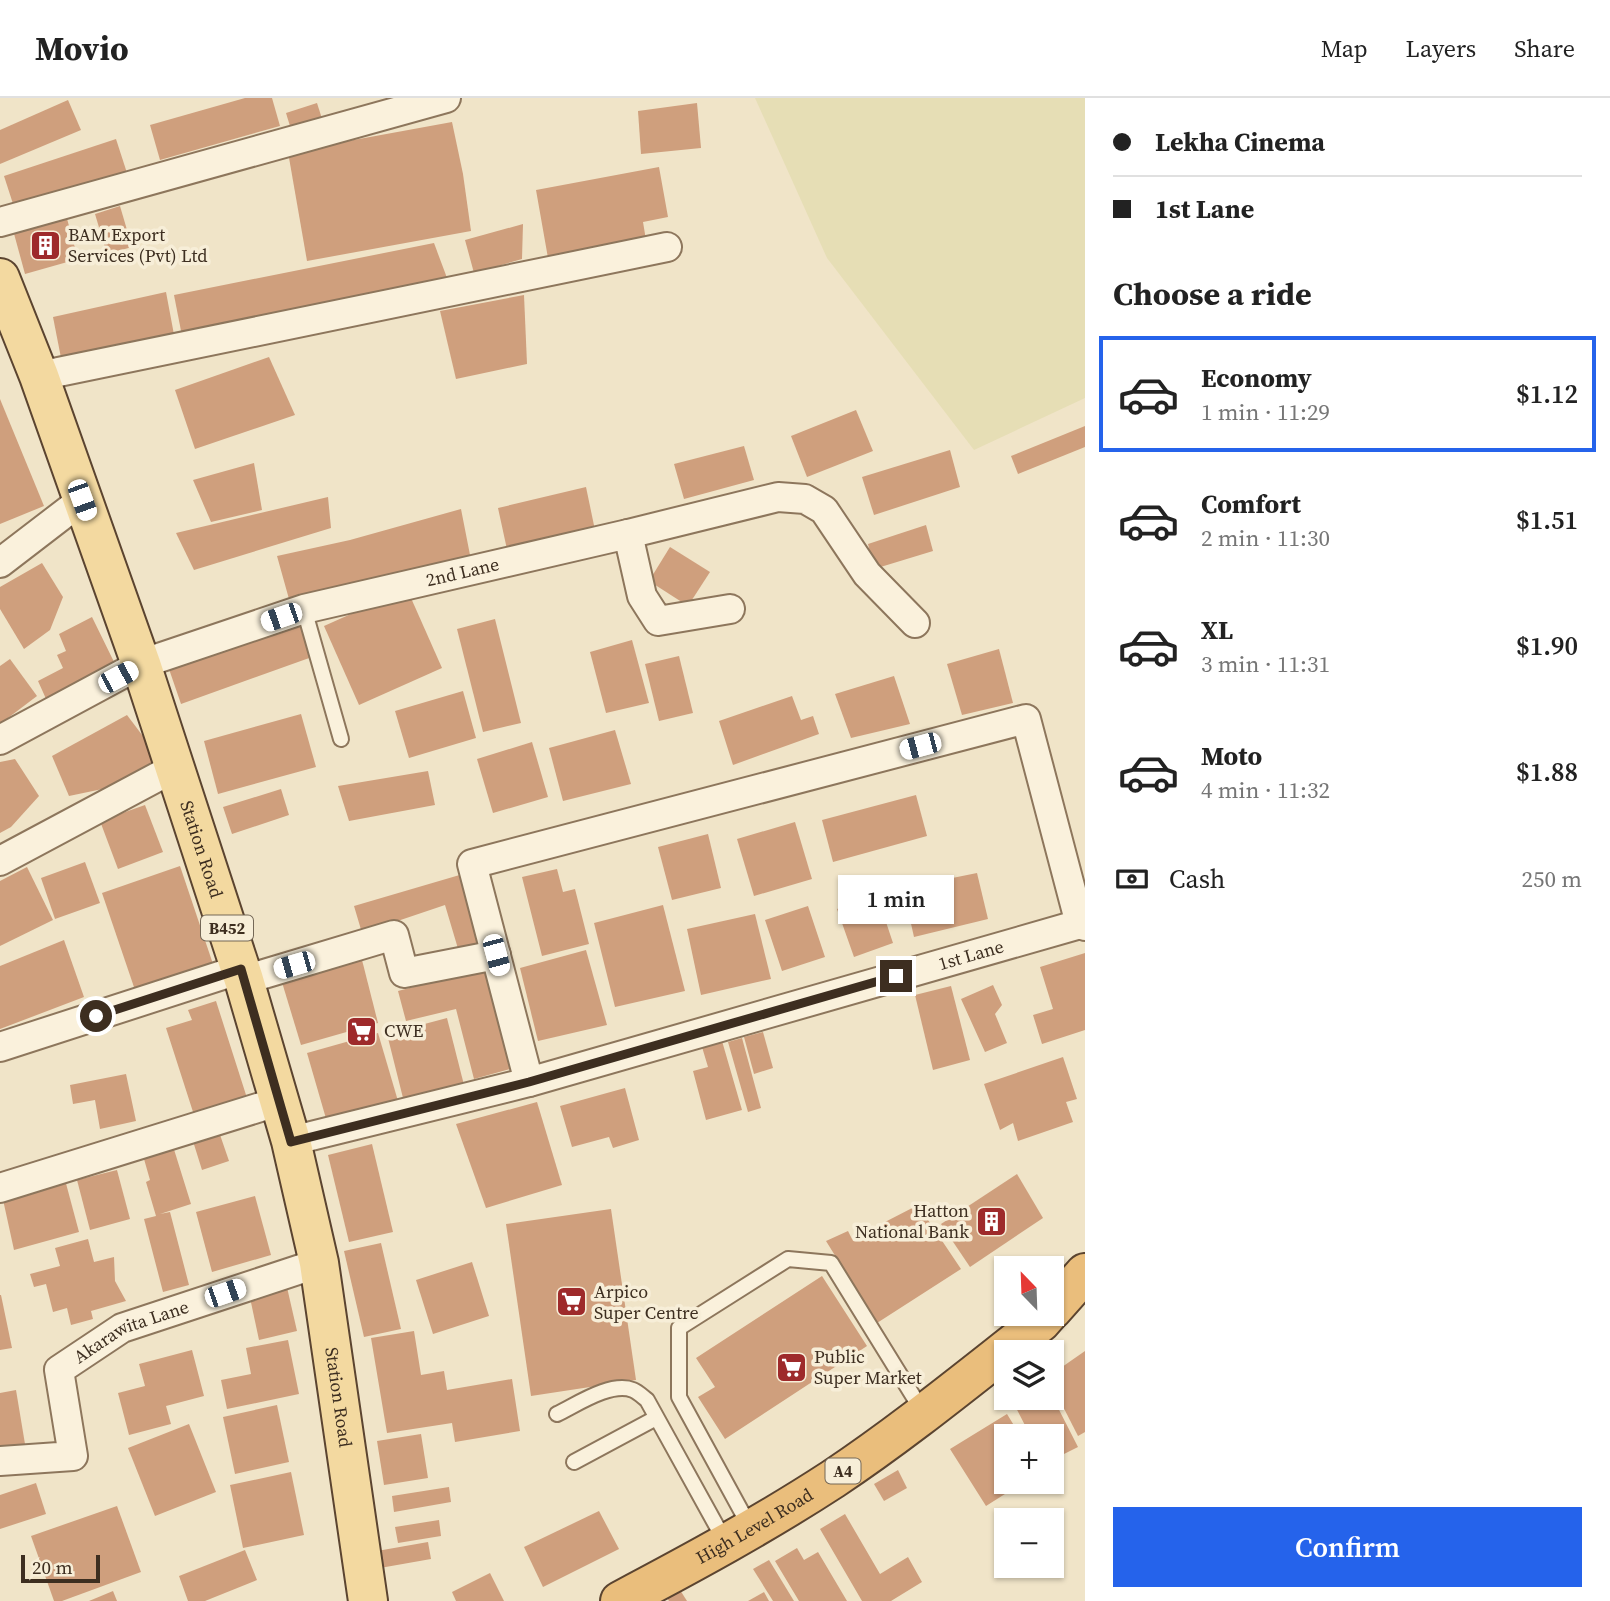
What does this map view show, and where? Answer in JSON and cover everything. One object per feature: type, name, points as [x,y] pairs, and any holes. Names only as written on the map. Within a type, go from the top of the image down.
[{"type":"highway","points":[[1064,1297],[1085,1273]]},
{"type":"highway","name":"High Level Road","points":[[620,1601],[739,1537],[834,1478],[924,1413],[1036,1326]]},
{"type":"main road","name":"Station Road","points":[[0,278],[39,376],[141,664],[242,974],[280,1101],[319,1264],[368,1601]]},
{"type":"street","points":[[0,222],[446,98]]},
{"type":"street","points":[[39,376],[667,247]]},
{"type":"street","name":"2nd Lane","points":[[0,740],[141,664],[304,609],[778,497],[805,499],[824,510],[867,574],[915,623]]},
{"type":"street","points":[[0,563],[82,500]]},
{"type":"street","points":[[628,534],[642,596],[658,621],[730,609]]},
{"type":"street","points":[[529,1082],[472,864],[1026,719],[1082,925]]},
{"type":"street","points":[[0,861],[176,767]]},
{"type":"street","name":"1st Lane","points":[[291,1142],[529,1082],[1082,925]]},
{"type":"street","points":[[0,1047],[242,974],[394,935],[404,973],[496,955]]},
{"type":"street","points":[[0,1188],[280,1101]]},
{"type":"street","name":"Akarawita Lane","points":[[0,1461],[73,1456],[59,1370],[121,1328],[319,1264]]},
{"type":"lane","points":[[304,609],[341,739]]},
{"type":"lane","points":[[739,1537],[679,1397],[679,1328],[788,1259],[831,1263],[924,1413]]},
{"type":"lane","points":[[557,1414],[601,1392],[619,1387],[633,1390],[647,1400],[656,1418],[739,1537]]},
{"type":"lane","points":[[574,1462],[656,1418]]},
{"type":"shaded area","points":[[755,98],[1085,98],[1085,398],[974,450],[827,258]]},
{"type":"building","points":[[245,98],[272,98],[280,126],[160,160],[150,125]]},
{"type":"building","points":[[68,100],[81,130],[0,164],[0,130]]},
{"type":"building","points":[[317,103],[324,125],[293,136],[286,113]]},
{"type":"building","points":[[697,103],[701,148],[641,154],[638,111]]},
{"type":"building","points":[[452,122],[471,231],[307,261],[288,152]]},
{"type":"building","points":[[116,139],[127,173],[15,210],[4,176]]},
{"type":"building","points":[[659,167],[668,217],[643,222],[646,240],[548,258],[536,190]]},
{"type":"building","points":[[120,206],[132,247],[107,254],[95,214]]},
{"type":"building","name":"BAM Export Services (Pvt) Ltd","points":[[66,215],[78,259],[25,274],[13,230]]},
{"type":"building","points":[[523,224],[522,259],[474,273],[465,240]]},
{"type":"building","points":[[434,243],[450,286],[182,336],[174,295]]},
{"type":"building","points":[[166,292],[175,340],[62,363],[53,317]]},
{"type":"building","points":[[524,295],[527,364],[456,379],[440,311]]},
{"type":"building","points":[[269,357],[295,415],[195,449],[175,390]]},
{"type":"building","points":[[0,399],[44,506],[0,524]]},
{"type":"building","points":[[856,410],[873,451],[807,477],[791,436]]},
{"type":"building","points":[[1085,426],[1085,447],[1018,474],[1011,456]]},
{"type":"building","points":[[744,446],[754,480],[684,499],[674,464]]},
{"type":"building","points":[[950,450],[960,487],[874,515],[862,477]]},
{"type":"building","points":[[254,463],[262,510],[211,522],[193,480]]},
{"type":"building","points":[[586,487],[596,535],[508,554],[498,508]]},
{"type":"building","points":[[328,497],[331,528],[194,570],[176,533]]},
{"type":"building","points":[[461,509],[470,555],[289,599],[277,556],[350,540]]},
{"type":"building","points":[[926,525],[933,551],[874,569],[868,544]]},
{"type":"building","points":[[670,547],[710,572],[688,606],[649,581]]},
{"type":"building","points":[[42,563],[63,597],[50,630],[24,649],[0,609],[0,587]]},
{"type":"building","points":[[407,589],[442,668],[359,705],[324,626]]},
{"type":"building","points":[[92,617],[116,666],[47,701],[38,681],[63,668],[57,655],[66,651],[59,634]]},
{"type":"building","points":[[495,619],[521,723],[483,732],[457,629]]},
{"type":"building","points":[[299,622],[312,657],[181,704],[169,669]]},
{"type":"building","points":[[632,640],[649,703],[606,713],[590,652]]},
{"type":"building","points":[[999,649],[1013,703],[962,715],[947,664]]},
{"type":"building","points":[[679,656],[693,713],[659,721],[645,664]]},
{"type":"building","points":[[10,659],[37,696],[0,724],[0,666]]},
{"type":"building","points":[[894,676],[910,724],[851,738],[835,694]]},
{"type":"building","points":[[463,691],[476,738],[409,758],[395,711]]},
{"type":"building","points":[[792,696],[801,720],[813,716],[819,734],[733,765],[719,721]]},
{"type":"building","points":[[301,714],[316,767],[218,794],[204,741]]},
{"type":"building","points":[[127,715],[164,764],[112,787],[69,796],[52,756]]},
{"type":"building","points":[[615,730],[631,784],[563,801],[549,748]]},
{"type":"building","points":[[532,742],[548,797],[493,813],[477,759]]},
{"type":"building","points":[[15,759],[39,796],[11,827],[0,833],[0,762]]},
{"type":"building","points":[[428,771],[435,805],[349,821],[338,786]]},
{"type":"building","points":[[281,789],[289,815],[232,834],[223,807]]},
{"type":"building","points":[[916,795],[927,836],[833,862],[822,820]]},
{"type":"building","points":[[145,805],[163,852],[118,869],[100,821]]},
{"type":"building","points":[[795,822],[812,879],[754,896],[737,839]]},
{"type":"building","points":[[708,834],[721,888],[672,900],[658,847]]},
{"type":"building","points":[[85,862],[100,903],[55,919],[41,878]]},
{"type":"building","points":[[180,866],[214,967],[136,993],[102,893]]},
{"type":"building","points":[[27,867],[53,920],[0,946],[0,881]]},
{"type":"building","points":[[557,869],[563,892],[575,889],[589,944],[542,956],[522,877]]},
{"type":"building","points":[[977,873],[988,919],[914,937],[903,888]]},
{"type":"building","points":[[463,874],[484,945],[459,952],[445,905],[362,933],[354,906]]},
{"type":"building","points":[[877,895],[893,943],[854,957],[837,909]]},
{"type":"building","points":[[663,905],[685,991],[615,1007],[594,923]]},
{"type":"building","points":[[808,906],[825,957],[782,971],[765,920]]},
{"type":"building","points":[[755,914],[771,979],[701,995],[687,929]]},
{"type":"building","points":[[64,940],[84,997],[0,1029],[0,966]]},
{"type":"building","points":[[586,950],[607,1025],[538,1041],[520,968]]},
{"type":"building","points":[[1085,953],[1085,1030],[1042,1044],[1033,1015],[1053,1009],[1040,967]]},
{"type":"building","points":[[361,956],[378,1023],[301,1045],[281,979]]},
{"type":"building","points":[[489,967],[514,1068],[474,1079],[456,1009],[406,1021],[398,991]]},
{"type":"building","points":[[993,985],[1002,1005],[995,1014],[1007,1043],[985,1052],[961,999]]},
{"type":"building","points":[[951,986],[970,1060],[933,1070],[915,995]]},
{"type":"building","points":[[216,1001],[247,1098],[194,1115],[166,1028],[192,1020],[188,1010]]},
{"type":"building","points":[[447,1018],[464,1085],[404,1102],[387,1034]]},
{"type":"building","points":[[763,1032],[773,1068],[754,1074],[744,1037]]},
{"type":"building","points":[[378,1033],[398,1101],[327,1122],[307,1053]]},
{"type":"building","points":[[742,1038],[761,1108],[748,1112],[728,1042]]},
{"type":"building","points":[[722,1041],[742,1110],[706,1120],[693,1071],[708,1067],[702,1047]]},
{"type":"building","points":[[1063,1057],[1077,1099],[1066,1102],[1073,1122],[1018,1141],[1013,1123],[1000,1130],[984,1084]]},
{"type":"building","points":[[126,1074],[136,1121],[100,1129],[95,1100],[73,1104],[70,1085]]},
{"type":"building","points":[[625,1088],[639,1140],[613,1148],[609,1137],[572,1147],[560,1106]]},
{"type":"building","points":[[537,1102],[562,1185],[486,1208],[456,1124]]},
{"type":"building","points":[[218,1129],[229,1161],[202,1170],[192,1138]]},
{"type":"building","points":[[172,1143],[191,1204],[160,1214],[170,1212],[189,1285],[163,1292],[144,1219],[156,1216],[146,1182],[150,1180],[142,1152]]},
{"type":"building","points":[[372,1144],[393,1232],[349,1242],[328,1155]]},
{"type":"building","points":[[117,1170],[130,1219],[90,1230],[77,1180]]},
{"type":"building","name":"Hatton National Bank","points":[[1017,1174],[1043,1218],[970,1267],[941,1224]]},
{"type":"building","points":[[64,1176],[79,1232],[14,1250],[2,1195]]},
{"type":"building","points":[[255,1196],[271,1255],[212,1272],[196,1212]]},
{"type":"building","points":[[918,1205],[961,1269],[877,1323],[826,1241],[848,1231],[852,1239]]},
{"type":"building","name":"Arpico Super Centre","points":[[611,1209],[636,1380],[531,1396],[506,1224]]},
{"type":"building","points":[[88,1239],[94,1262],[114,1257],[115,1281],[126,1301],[91,1311],[93,1319],[71,1325],[67,1308],[53,1312],[46,1284],[34,1287],[30,1274],[60,1266],[55,1248]]},
{"type":"building","points":[[381,1243],[401,1329],[364,1337],[344,1251]]},
{"type":"building","points":[[472,1262],[489,1316],[433,1334],[416,1280]]},
{"type":"building","name":"Public Super Market","points":[[822,1276],[867,1346],[725,1439],[698,1397],[715,1387],[696,1358]]},
{"type":"building","points":[[286,1283],[297,1331],[259,1340],[249,1293]]},
{"type":"building","points":[[0,1295],[12,1348],[0,1350]]},
{"type":"building","points":[[414,1331],[421,1375],[444,1371],[447,1390],[512,1379],[520,1431],[455,1442],[452,1423],[387,1433],[371,1338]]},
{"type":"building","points":[[288,1340],[299,1394],[227,1409],[221,1380],[251,1374],[246,1348]]},
{"type":"building","points":[[192,1350],[204,1396],[166,1406],[171,1424],[129,1435],[118,1393],[145,1386],[139,1364]]},
{"type":"building","points":[[1085,1351],[1085,1432],[1078,1436],[1064,1409],[1064,1366]]},
{"type":"building","points":[[16,1390],[25,1444],[0,1448],[0,1393]]},
{"type":"building","points":[[277,1405],[289,1462],[235,1474],[223,1417]]},
{"type":"building","points":[[1017,1410],[1059,1410],[1078,1447],[1064,1454],[1064,1424],[1024,1424]]},
{"type":"building","points":[[1007,1414],[1013,1424],[994,1424],[994,1494],[1005,1494],[986,1506],[950,1449]]},
{"type":"building","points":[[189,1424],[216,1492],[155,1516],[128,1448]]},
{"type":"building","points":[[421,1434],[428,1478],[384,1485],[377,1441]]},
{"type":"building","points":[[898,1470],[907,1488],[884,1501],[874,1484]]},
{"type":"building","points":[[291,1472],[304,1535],[243,1548],[230,1485]]},
{"type":"building","points":[[36,1483],[46,1514],[0,1529],[0,1495]]},
{"type":"building","points":[[449,1487],[451,1502],[394,1512],[392,1496]]},
{"type":"building","points":[[117,1506],[141,1572],[62,1601],[54,1601],[31,1536]]},
{"type":"building","points":[[599,1511],[619,1549],[543,1587],[524,1547]]},
{"type":"building","points":[[845,1514],[880,1574],[908,1557],[922,1582],[891,1601],[862,1601],[820,1529]]},
{"type":"building","points":[[439,1520],[441,1536],[398,1543],[395,1527]]},
{"type":"building","points":[[428,1542],[431,1559],[380,1568],[377,1551]]},
{"type":"building","points":[[797,1548],[804,1560],[818,1552],[847,1601],[799,1601],[775,1561]]},
{"type":"building","points":[[245,1550],[257,1580],[205,1601],[188,1601],[179,1576]]},
{"type":"building","points":[[769,1560],[794,1601],[773,1601],[753,1569]]},
{"type":"building","points":[[490,1573],[504,1601],[456,1601],[452,1592]]},
{"type":"building","points":[[680,1590],[687,1601],[669,1601],[667,1598]]},
{"type":"building","points":[[113,1591],[117,1601],[89,1601]]},
{"type":"building","points":[[764,1592],[769,1601],[748,1601]]},
{"type":"place","name":"BAM Export Services (Pvt) Ltd","points":[[45,245]]},
{"type":"place","name":"CWE","points":[[361,1031]]},
{"type":"place","name":"Hatton National Bank","points":[[992,1221]]},
{"type":"place","name":"Arpico Super Centre","points":[[571,1302]]},
{"type":"place","name":"Public Super Market","points":[[791,1367]]},
{"type":"route","points":[[96,1016],[241,969],[291,1142],[529,1082],[896,976]]}]
